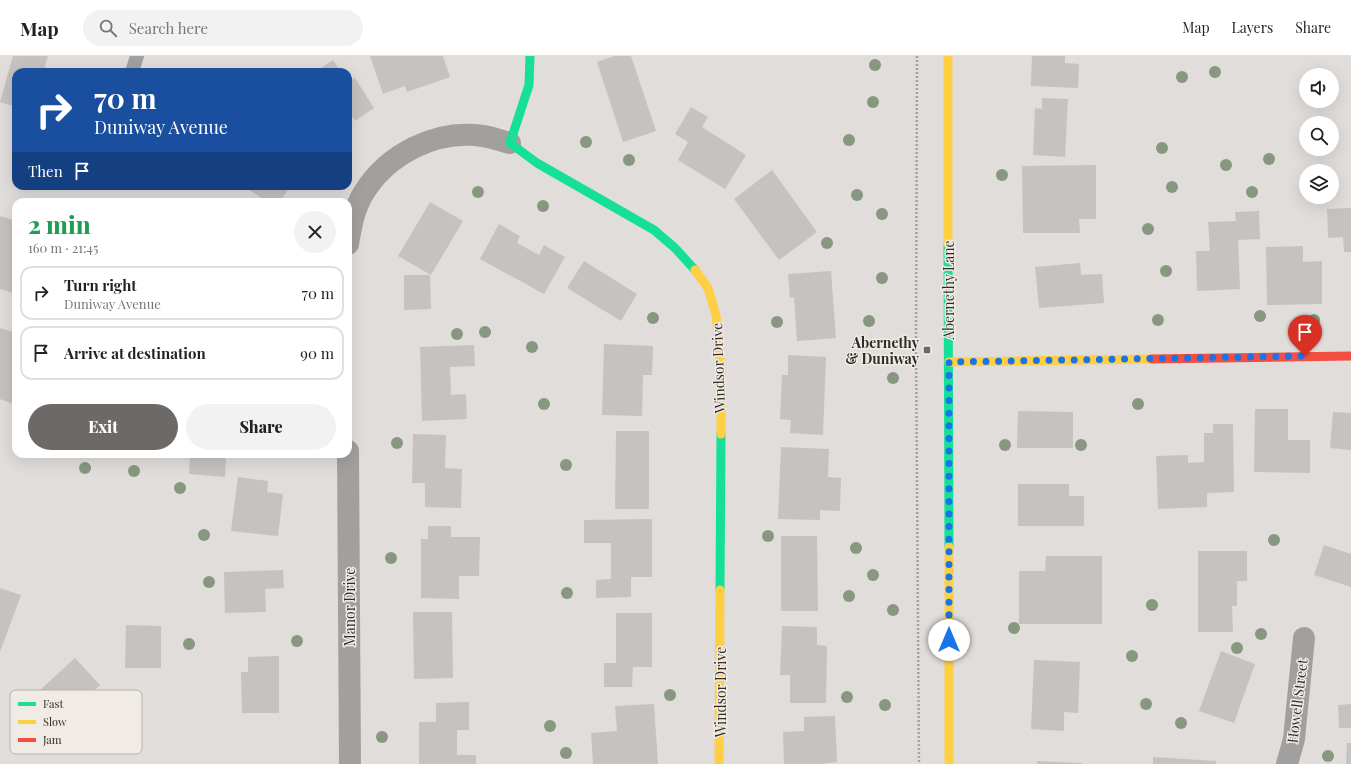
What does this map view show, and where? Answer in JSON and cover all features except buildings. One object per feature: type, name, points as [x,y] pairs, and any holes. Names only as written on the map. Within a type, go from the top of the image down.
[{"type":"street","points":[[352,219],[363,194],[380,171],[401,154],[427,141],[454,135],[483,136],[510,143],[529,85],[530,56]]},
{"type":"street","name":"Abernethy Lane","points":[[948,56],[949,764]]},
{"type":"street","name":"Windsor Drive","points":[[510,143],[537,163],[654,230],[675,248],[695,270],[708,288],[716,315],[721,369],[720,764]]},
{"type":"street","points":[[949,362],[1351,356]]},
{"type":"street","name":"Manor Drive","points":[[348,458],[350,764]]},
{"type":"street","name":"Howell Street","points":[[1287,764],[1294,739],[1304,638]]},
{"type":"lane","points":[[133,68],[137,56]]},
{"type":"path","points":[[917,56],[916,352],[919,764]]},
{"type":"traffic: fast","points":[[530,56],[529,85],[510,143],[537,163],[654,230],[675,248],[695,270]]},
{"type":"traffic: fast","points":[[948,244],[949,547]]},
{"type":"traffic: fast","points":[[720,590],[721,434]]},
{"type":"traffic: slow","points":[[948,56],[948,244]]},
{"type":"traffic: slow","points":[[695,270],[708,288],[716,315],[721,369],[721,434]]},
{"type":"traffic: slow","points":[[949,362],[1152,359]]},
{"type":"traffic: slow","points":[[949,547],[949,764]]},
{"type":"traffic: slow","points":[[719,764],[720,590]]},
{"type":"traffic: jam","points":[[1152,359],[1351,356]]},
{"type":"place","name":"Abernethy & Duniway","points":[[927,350]]},
{"type":"route","points":[[949,640],[949,362],[1305,356]]}]
